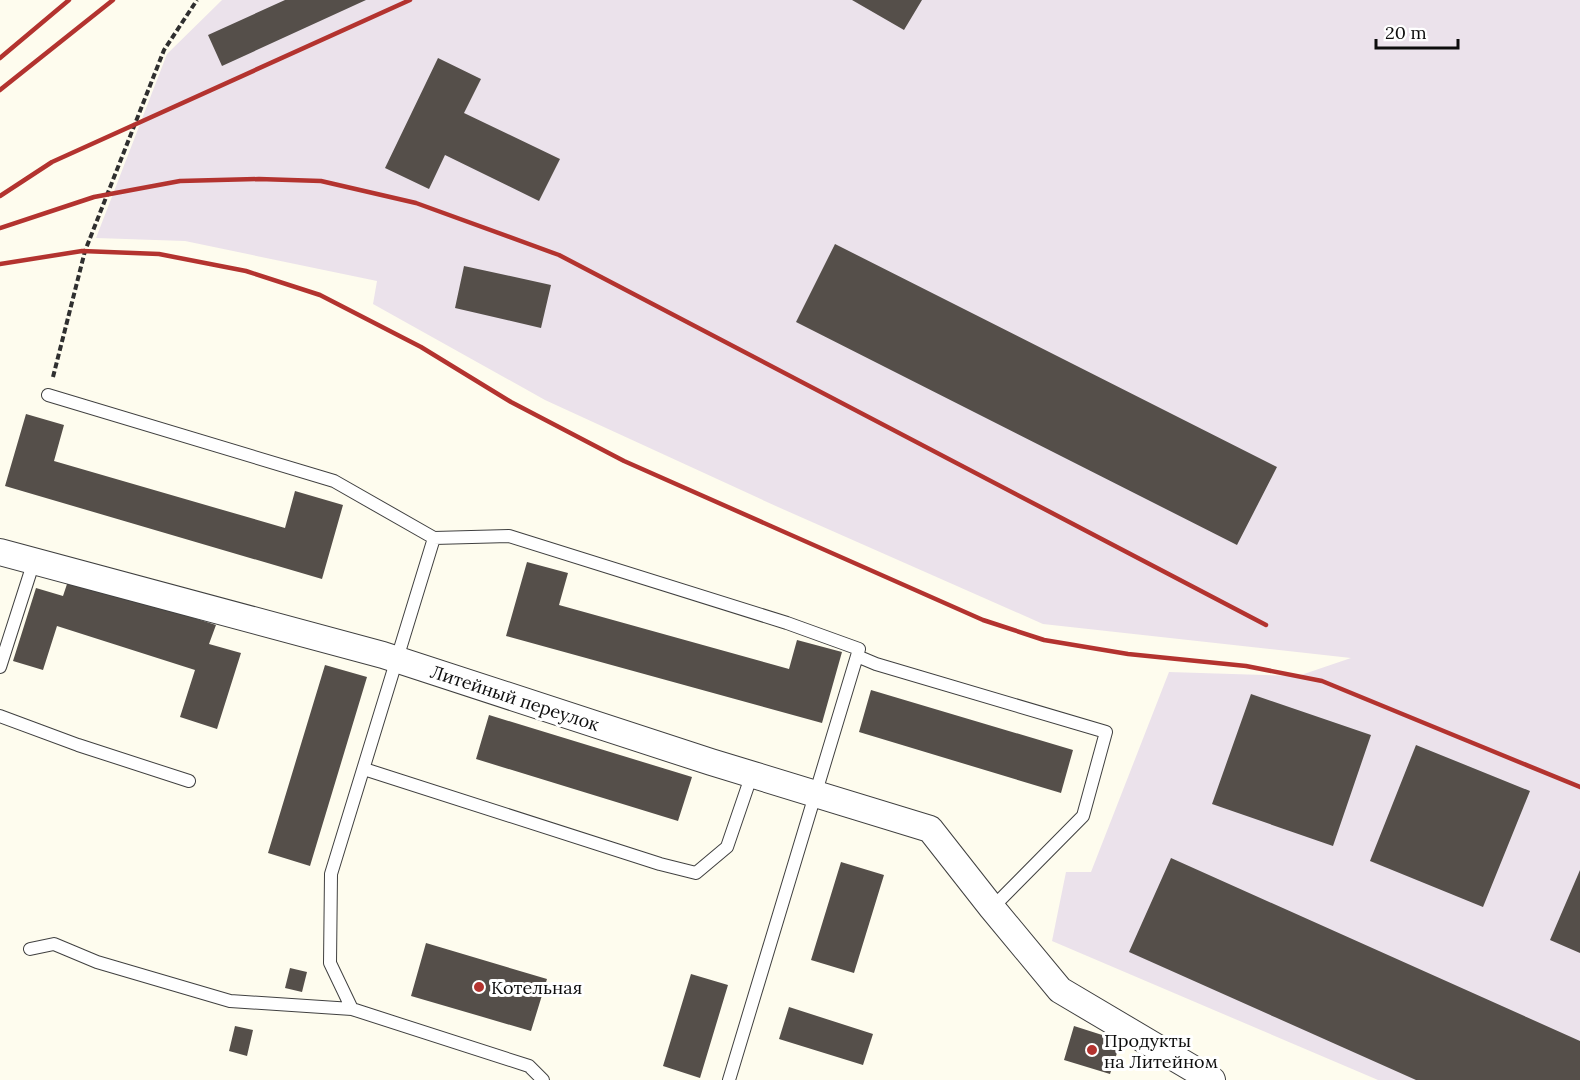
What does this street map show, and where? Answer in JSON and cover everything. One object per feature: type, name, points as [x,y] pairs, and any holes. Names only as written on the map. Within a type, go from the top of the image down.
[{"type":"street","name":"Литейный переулок","points":[[0,552],[398,660],[930,829],[992,909],[1060,990],[1212,1080]]},
{"type":"lane","points":[[48,395],[334,482],[434,538],[509,536],[787,622],[859,649],[729,1080]]},
{"type":"lane","points":[[352,1009],[330,963],[331,874],[434,538]]},
{"type":"lane","points":[[0,667],[34,561]]},
{"type":"lane","points":[[857,656],[876,664],[1106,732],[1083,816],[992,909]]},
{"type":"lane","points":[[0,716],[78,745],[189,781]]},
{"type":"lane","points":[[364,769],[696,873],[727,847],[752,774]]},
{"type":"lane","points":[[30,949],[54,944],[97,962],[230,1001],[352,1009],[529,1066],[543,1080]]},
{"type":"path","points":[[48,395],[85,251],[164,50],[196,0]]},
{"type":"shaded area","points":[[222,0],[1580,0],[1580,1080],[1378,1080],[1052,941],[1066,872],[1091,872],[1169,672],[1298,676],[1351,658],[1043,624],[778,507],[545,400],[373,304],[377,281],[185,241],[96,238],[167,54]]},
{"type":"building","points":[[285,0],[366,0],[222,66],[208,35]]},
{"type":"building","points":[[852,0],[922,0],[904,30]]},
{"type":"building","points":[[438,58],[481,79],[464,113],[560,159],[539,201],[445,155],[429,189],[385,168]]},
{"type":"building","points":[[835,244],[1277,467],[1237,545],[796,322]]},
{"type":"building","points":[[464,266],[551,285],[541,328],[455,308]]},
{"type":"building","points":[[26,414],[64,425],[54,461],[285,528],[295,491],[343,505],[322,579],[5,486]]},
{"type":"building","points":[[527,562],[568,573],[559,605],[789,669],[797,640],[842,652],[822,723],[506,636]]},
{"type":"building","points":[[69,578],[216,625],[209,644],[241,653],[217,729],[180,717],[195,670],[57,626],[43,670],[13,661],[36,588],[63,596]]},
{"type":"building","points":[[325,665],[367,677],[310,866],[268,853]]},
{"type":"building","points":[[871,690],[1073,750],[1061,793],[859,732]]},
{"type":"building","points":[[1251,694],[1371,735],[1333,846],[1212,804]]},
{"type":"building","points":[[489,715],[692,777],[678,821],[476,759]]},
{"type":"building","points":[[1416,745],[1530,791],[1483,907],[1370,861]]},
{"type":"building","points":[[1171,858],[1580,1041],[1580,1080],[1416,1080],[1129,952]]},
{"type":"building","points":[[841,862],[884,875],[854,973],[811,960]]},
{"type":"building","points":[[1580,870],[1580,953],[1550,940]]},
{"type":"building","name":"Котельная","points":[[426,943],[547,979],[531,1031],[411,996]]},
{"type":"building","points":[[290,968],[307,972],[302,992],[285,988]]},
{"type":"building","points":[[691,974],[728,985],[700,1078],[663,1066]]},
{"type":"building","points":[[789,1007],[873,1034],[863,1065],[779,1039]]},
{"type":"building","points":[[235,1026],[253,1030],[247,1056],[229,1051]]},
{"type":"building","name":"Продукты на Литейном","points":[[1074,1026],[1121,1041],[1110,1074],[1064,1060]]},
{"type":"railway","points":[[0,58],[69,0]]},
{"type":"railway","points":[[0,90],[113,0]]},
{"type":"railway","points":[[0,196],[52,162],[410,0]]},
{"type":"railway","points":[[0,228],[94,197],[180,181],[259,179],[321,181],[416,203],[559,255],[1266,625]]},
{"type":"railway","points":[[0,264],[82,251],[159,254],[246,271],[320,295],[421,347],[511,402],[624,461],[983,620],[1044,640],[1128,654],[1246,666],[1322,681],[1580,787]]},
{"type":"place","name":"Котельная","points":[[479,987]]},
{"type":"place","name":"Продукты на Литейном","points":[[1092,1050]]}]
